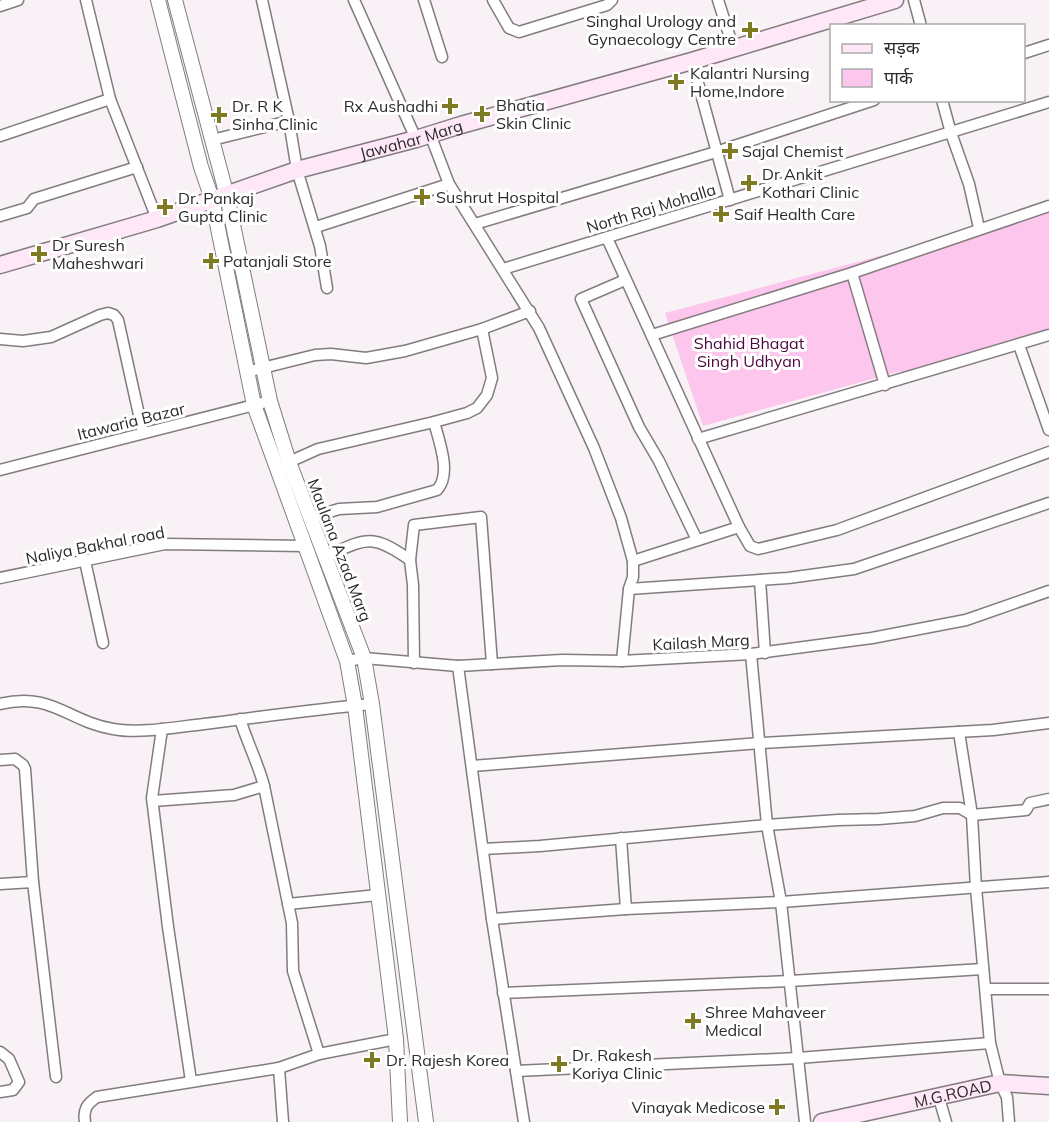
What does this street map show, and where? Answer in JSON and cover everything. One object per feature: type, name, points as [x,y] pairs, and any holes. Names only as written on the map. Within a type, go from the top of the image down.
[{"type":"main road","name":"Jawahar Marg","points":[[0,265],[157,219],[297,170],[692,61],[895,0]]},
{"type":"main road","name":"M.G.ROAD","points":[[822,1122],[1000,1083],[1049,1086]]},
{"type":"street","points":[[0,6],[18,0]]},
{"type":"street","points":[[86,0],[110,99],[157,219]]},
{"type":"street","name":"Maulana Azad Marg","points":[[158,0],[201,167],[219,197],[270,400],[289,462],[364,658],[426,1122]]},
{"type":"street","name":"Maulana Azad Marg","points":[[175,0],[212,140],[246,372],[254,405],[347,661],[396,1039],[400,1122]]},
{"type":"street","points":[[262,0],[290,121],[297,170],[316,227],[327,288]]},
{"type":"street","points":[[354,0],[449,184],[530,311],[594,448],[621,519],[633,561],[622,661]]},
{"type":"street","points":[[424,0],[442,57]]},
{"type":"street","points":[[493,0],[509,28],[519,32],[607,4],[612,0]]},
{"type":"street","points":[[718,0],[733,47]]},
{"type":"street","points":[[914,0],[920,24]]},
{"type":"street","points":[[1025,52],[1049,45]]},
{"type":"street","points":[[692,61],[730,200]]},
{"type":"street","points":[[0,136],[110,99]]},
{"type":"street","points":[[475,224],[716,152],[868,102]]},
{"type":"street","points":[[943,102],[969,184],[980,228]]},
{"type":"street","name":"North Raj Mohalla","points":[[503,269],[1049,102]]},
{"type":"street","points":[[212,140],[290,121]]},
{"type":"street","points":[[0,216],[27,208],[34,198],[137,167]]},
{"type":"street","points":[[316,227],[449,184]]},
{"type":"street","points":[[652,335],[852,273],[1049,206]]},
{"type":"street","points":[[607,238],[698,439],[750,546],[758,549],[837,530],[1049,452]]},
{"type":"street","points":[[852,273],[885,385]]},
{"type":"street","points":[[625,280],[581,299],[629,405],[677,496],[697,540]]},
{"type":"street","points":[[246,372],[315,355],[331,354],[366,358],[405,351],[482,329],[530,311]]},
{"type":"street","points":[[0,339],[23,341],[51,337],[100,315],[108,313],[114,315],[143,433]]},
{"type":"street","points":[[289,462],[318,449],[434,422],[477,408],[487,395],[492,378],[492,368],[482,329]]},
{"type":"street","points":[[698,439],[1049,335]]},
{"type":"street","points":[[1019,345],[1049,430]]},
{"type":"street","name":"Itawaria Bazar","points":[[0,470],[270,400]]},
{"type":"street","points":[[310,518],[339,510],[376,507],[437,490],[442,485],[443,463],[434,422]]},
{"type":"street","points":[[630,589],[788,578],[854,569],[1049,503]]},
{"type":"street","points":[[414,663],[413,585],[410,560],[414,525],[481,517],[492,664]]},
{"type":"street","points":[[633,561],[739,527]]},
{"type":"street","points":[[325,557],[362,540],[386,544],[410,560]]},
{"type":"street","name":"Naliya Bakhal road","points":[[0,578],[165,544],[304,546]]},
{"type":"street","points":[[85,561],[103,643]]},
{"type":"street","points":[[760,580],[765,652]]},
{"type":"street","name":"Kailash Marg","points":[[347,661],[364,658],[459,666],[561,660],[622,661],[752,654],[872,638],[966,620],[1049,591]]},
{"type":"street","points":[[752,654],[767,825],[781,902],[805,1122]]},
{"type":"street","points":[[459,666],[492,920],[524,1122]]},
{"type":"street","points":[[0,704],[12,701],[48,704],[101,727],[117,730],[162,729],[372,705]]},
{"type":"street","points":[[240,719],[264,786],[292,923],[293,971],[319,1054]]},
{"type":"street","points":[[472,766],[760,743],[959,732],[1049,723]]},
{"type":"street","points":[[162,729],[153,801],[168,927],[191,1081]]},
{"type":"street","points":[[959,732],[972,815],[990,1043],[1000,1083],[1007,1097],[1009,1122]]},
{"type":"street","points":[[0,760],[15,759],[25,769],[33,882],[56,1077]]},
{"type":"street","points":[[153,801],[234,795],[264,786]]},
{"type":"street","points":[[483,849],[540,846],[767,825],[915,816],[943,808],[960,808],[972,815],[1026,810],[1030,803],[1049,799]]},
{"type":"street","points":[[621,838],[626,909]]},
{"type":"street","points":[[0,884],[33,882]]},
{"type":"street","points":[[492,920],[626,909],[781,902],[1049,882]]},
{"type":"street","points":[[288,904],[378,895]]},
{"type":"street","points":[[503,993],[790,981],[983,969]]},
{"type":"street","points":[[986,989],[1049,989]]},
{"type":"street","points":[[85,1122],[85,1108],[97,1097],[279,1068],[319,1054],[396,1039]]},
{"type":"street","points":[[516,1071],[798,1058],[990,1043]]},
{"type":"street","points":[[0,1052],[9,1059],[18,1082],[13,1090],[0,1092]]},
{"type":"street","points":[[279,1068],[283,1122]]},
{"type":"street","points":[[939,1098],[946,1122]]},
{"type":"green space","name":"Shahid Bhagat Singh Udhyan","points":[[1049,211],[1049,330],[902,377],[901,371],[703,426],[665,313]]},
{"type":"place","name":"Singhal Urology and Gynaecology Centre","points":[[750,30]]},
{"type":"place","name":"Kalantri Nursing Home,Indore","points":[[676,82]]},
{"type":"place","name":"Rx Aushadhi","points":[[450,106]]},
{"type":"place","name":"Bhatia Skin Clinic","points":[[482,114]]},
{"type":"place","name":"Dr. R K Sinha Clinic","points":[[219,115]]},
{"type":"place","name":"Sajal Chemist","points":[[730,151]]},
{"type":"place","name":"Dr Ankit Kothari Clinic","points":[[749,183]]},
{"type":"place","name":"Sushrut Hospital","points":[[422,197]]},
{"type":"place","name":"Dr. Pankaj Gupta Clinic","points":[[165,207]]},
{"type":"place","name":"Saif Health Care","points":[[721,214]]},
{"type":"place","name":"Dr Suresh Maheshwari","points":[[39,254]]},
{"type":"place","name":"Patanjali Store","points":[[211,261]]},
{"type":"place","name":"Shree Mahaveer Medical","points":[[693,1021]]},
{"type":"place","name":"Dr. Rajesh Korea","points":[[372,1060]]},
{"type":"place","name":"Dr. Rakesh Koriya Clinic","points":[[559,1064]]},
{"type":"place","name":"Vinayak Medicose","points":[[777,1107]]}]
